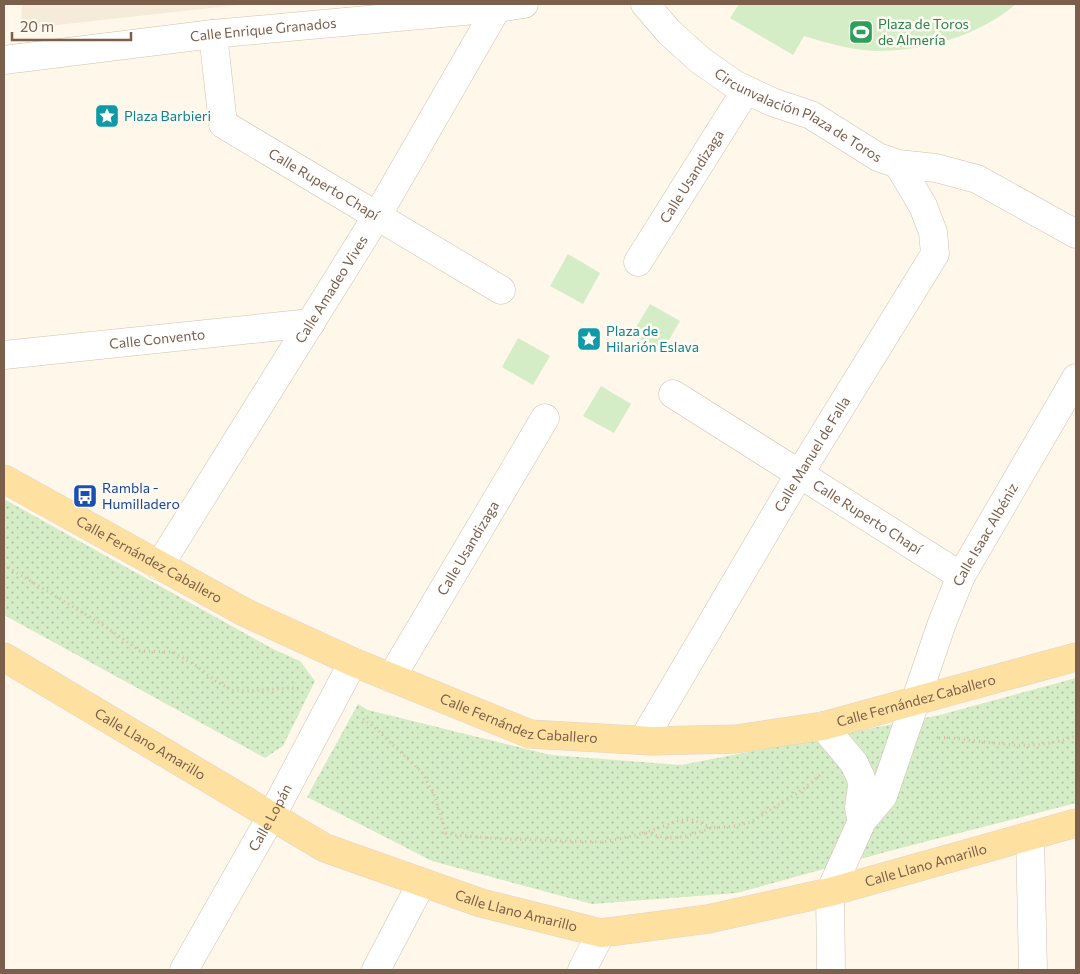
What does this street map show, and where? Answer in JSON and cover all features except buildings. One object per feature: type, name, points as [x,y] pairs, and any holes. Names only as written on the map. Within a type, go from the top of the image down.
[{"type":"main road","name":"Calle Fernández Caballero","points":[[4,479],[244,612],[353,662],[530,734],[643,740],[736,739],[823,726],[1076,657]]},
{"type":"main road","name":"Calle Llano Amarillo","points":[[4,657],[325,848],[481,903],[601,933],[708,919],[830,892],[1076,823]]},
{"type":"street","name":"Calle Enrique Granados","points":[[4,60],[213,34],[524,4]]},
{"type":"street","name":"Circunvalación Plaza de Toros","points":[[646,4],[669,32],[700,60],[746,90],[772,102],[811,115],[878,157],[898,164],[936,168],[977,179],[1076,234]]},
{"type":"street","name":"Calle Amadeo Vives","points":[[159,566],[377,216],[498,8]]},
{"type":"street","name":"Calle Ruperto Chapí","points":[[213,34],[223,124],[501,290]]},
{"type":"street","name":"Calle Usandizaga","points":[[638,262],[746,90]]},
{"type":"street","name":"Calle Manuel de Falla","points":[[643,740],[800,474],[934,254],[933,232],[923,206],[898,164]]},
{"type":"street","name":"Calle Convento","points":[[4,355],[310,323]]},
{"type":"street","name":"Calle Isaac Albéniz","points":[[862,821],[883,796],[960,576],[1076,378]]},
{"type":"street","name":"Calle Ruperto Chapí","points":[[674,394],[960,576]]},
{"type":"street","name":"Calle Usandizaga","points":[[391,678],[545,418]]},
{"type":"street","name":"Calle Lopán","points":[[184,970],[271,817],[353,662]]},
{"type":"street","points":[[823,726],[854,763],[861,778],[862,786],[859,808],[862,821],[830,892],[831,970]]},
{"type":"street","points":[[1030,836],[1033,970]]},
{"type":"street","points":[[376,970],[422,882]]},
{"type":"street","points":[[582,970],[601,933]]},
{"type":"path","points":[[4,565],[100,623],[140,651],[173,652],[231,690],[247,691],[292,688],[303,690]]},
{"type":"path","points":[[360,717],[373,726],[422,772],[434,794],[446,833],[503,840],[604,842],[645,833],[680,820],[694,820],[712,828]]},
{"type":"path","points":[[933,738],[960,738],[1014,746],[1034,746],[1059,742],[1076,736]]},
{"type":"path","points":[[645,833],[666,838],[683,837],[712,828],[751,822],[802,790],[825,770]]},
{"type":"shaded area","points":[[22,4],[246,4],[21,29]]},
{"type":"green space","name":"Plaza de Toros de Almería","points":[[739,4],[1016,4],[985,25],[950,40],[932,45],[876,51],[848,48],[804,36],[793,55],[730,18]]},
{"type":"green space","points":[[568,254],[600,273],[583,304],[550,286]]},
{"type":"green space","points":[[650,304],[680,321],[662,352],[632,334]]},
{"type":"green space","points":[[518,338],[550,356],[533,385],[502,367]]},
{"type":"green space","points":[[601,386],[631,404],[614,433],[583,416]]},
{"type":"green space","points":[[4,499],[273,649],[300,661],[315,681],[283,746],[265,758],[4,615]]},
{"type":"green space","points":[[1076,678],[1076,803],[893,850],[737,893],[592,904],[432,861],[307,797],[358,704],[368,710],[551,755],[681,765],[940,715]]},
{"type":"place","name":"Plaza de Toros de Almería","points":[[861,32]]},
{"type":"place","name":"Plaza Barbieri","points":[[107,116]]},
{"type":"place","name":"Plaza de Hilarión Eslava","points":[[589,339]]},
{"type":"place","name":"Rambla - Humilladero","points":[[85,496]]}]
